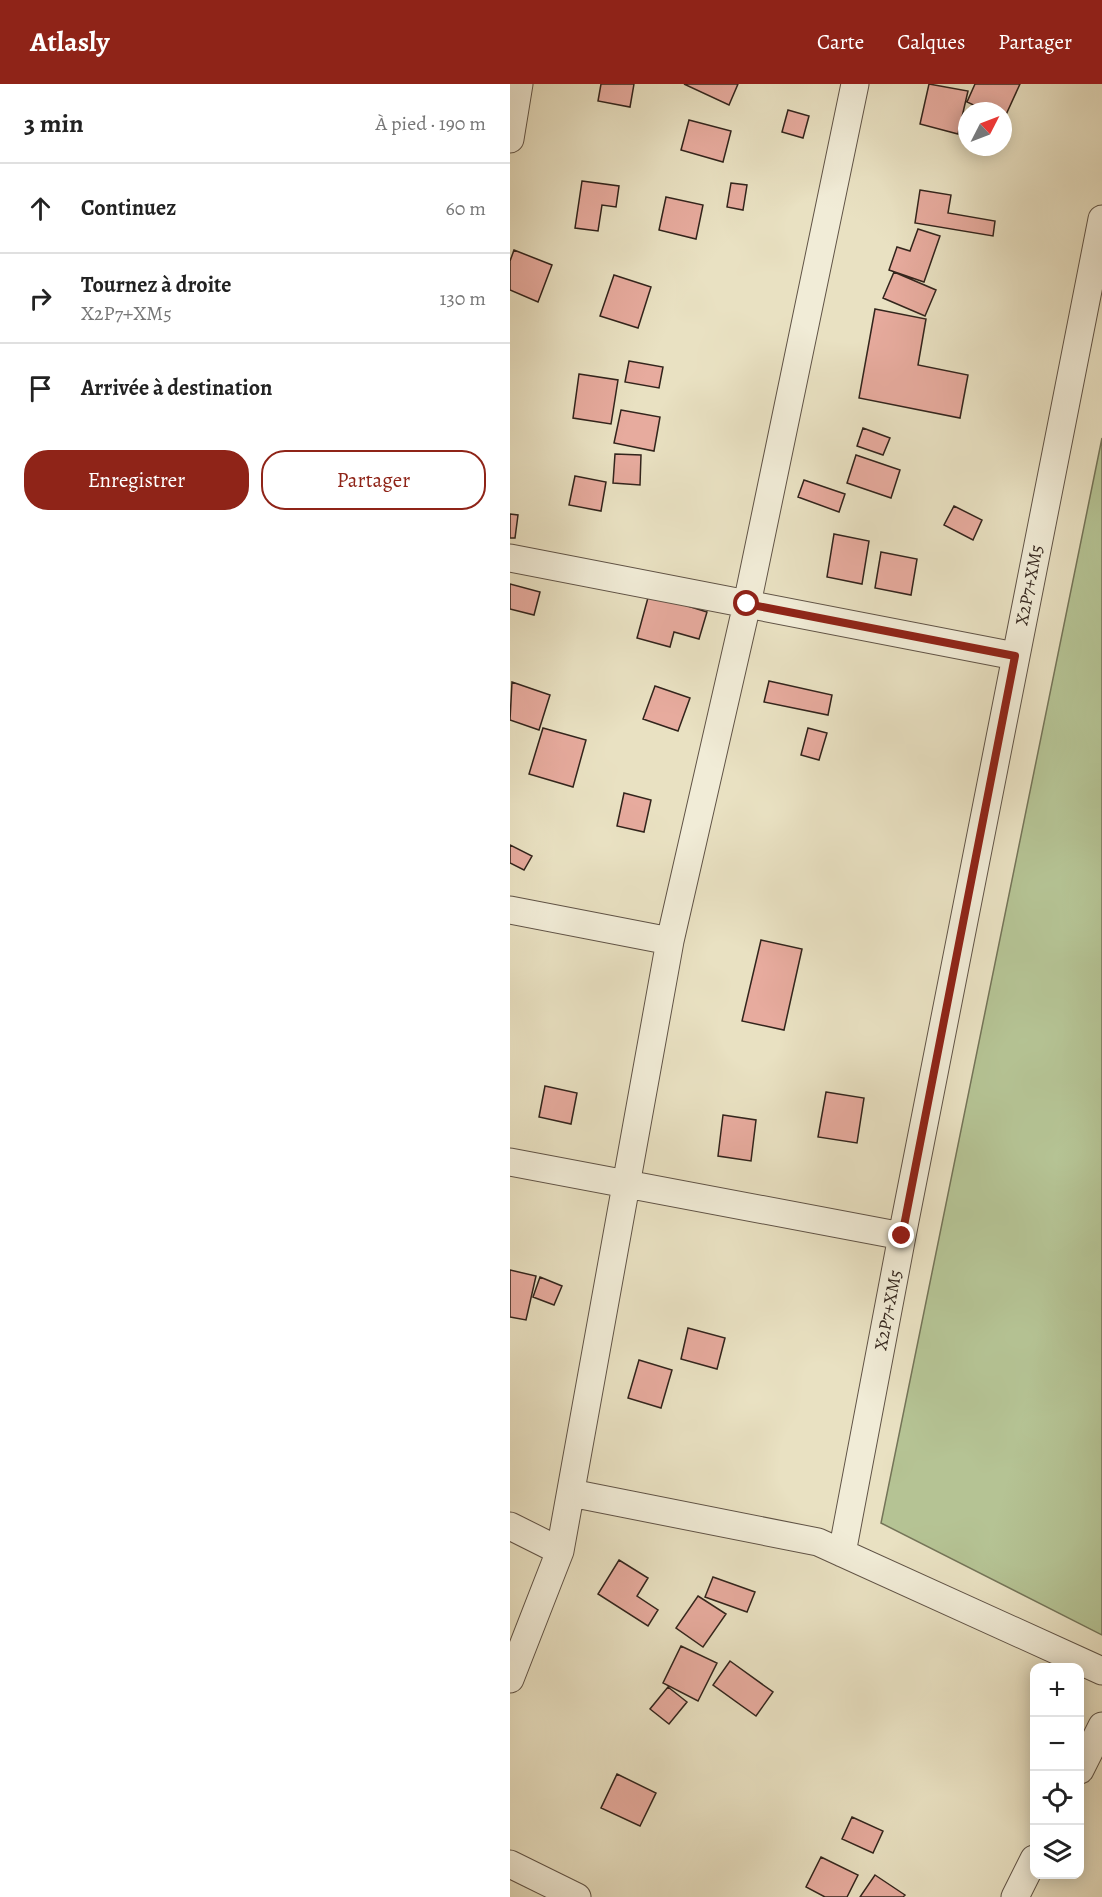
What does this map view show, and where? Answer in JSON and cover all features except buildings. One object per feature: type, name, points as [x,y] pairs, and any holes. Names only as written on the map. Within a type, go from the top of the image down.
[{"type":"street","points":[[510,139],[519,84]]},
{"type":"street","points":[[510,1679],[560,1551],[670,941],[747,604],[855,84]]},
{"type":"street","name":"X2P7+XM5","points":[[842,1553],[1102,219]]},
{"type":"street","points":[[510,558],[1015,656]]},
{"type":"street","points":[[510,910],[670,941]]},
{"type":"street","points":[[510,1162],[902,1236]]},
{"type":"street","points":[[571,1493],[819,1542],[1102,1671]]},
{"type":"street","points":[[510,1526],[560,1551]]},
{"type":"street","points":[[1084,1762],[1102,1726]]},
{"type":"street","points":[[510,1864],[577,1897]]},
{"type":"street","points":[[1016,1897],[1030,1869]]},
{"type":"green space","points":[[1102,438],[1102,1635],[881,1523]]},
{"type":"route","points":[[747,604],[1015,656],[902,1236]]}]
